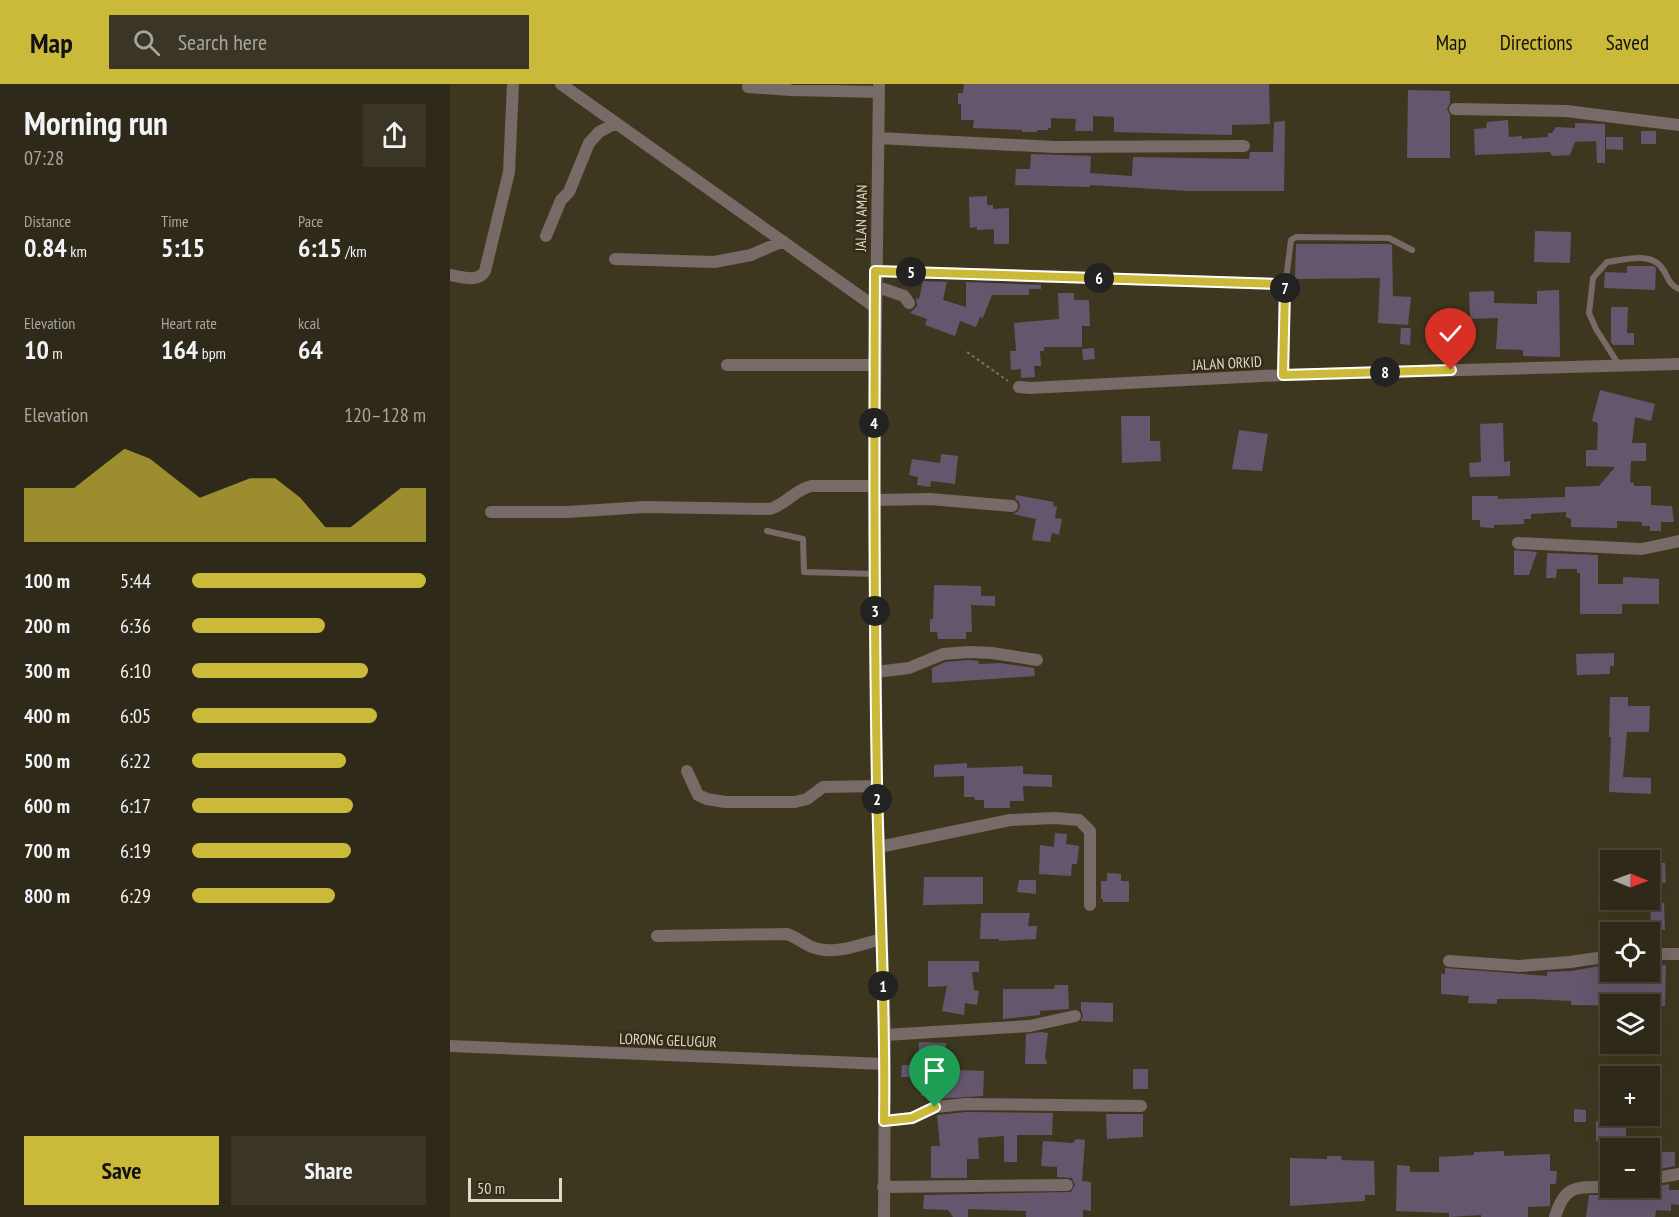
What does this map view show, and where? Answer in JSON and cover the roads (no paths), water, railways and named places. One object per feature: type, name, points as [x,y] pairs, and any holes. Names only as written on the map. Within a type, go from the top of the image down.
[{"type":"street","points":[[450,275],[475,278],[483,275],[485,271],[509,172],[513,84]]},
{"type":"street","points":[[561,84],[875,307]]},
{"type":"street","points":[[748,87],[791,90],[879,88]]},
{"type":"street","name":"JALAN AMAN","points":[[879,88],[888,138],[875,271],[874,365],[877,786],[885,1035],[884,1121],[889,1187],[884,1217]]},
{"type":"street","points":[[1455,109],[1566,111],[1679,125]]},
{"type":"street","points":[[546,236],[589,143],[599,132],[616,123]]},
{"type":"street","points":[[888,138],[1054,147],[1244,146]]},
{"type":"street","points":[[615,259],[714,262],[751,255],[783,241]]},
{"type":"street","points":[[875,271],[1278,284],[1285,287],[1283,375]]},
{"type":"street","points":[[875,286],[904,296],[909,303]]},
{"type":"street","name":"JALAN ORKID","points":[[1019,387],[1283,375],[1679,364]]},
{"type":"street","points":[[727,365],[874,365]]},
{"type":"street","points":[[491,512],[568,512],[645,507],[770,510],[782,505],[801,489],[811,486],[874,486]]},
{"type":"street","points":[[874,500],[930,499],[1012,506]]},
{"type":"street","points":[[1518,543],[1642,549],[1679,541]]},
{"type":"street","points":[[876,672],[909,668],[943,654],[969,652],[992,652],[1037,660]]},
{"type":"street","points":[[687,771],[698,795],[706,799],[725,802],[795,802],[807,799],[823,787],[877,786]]},
{"type":"street","points":[[879,847],[1010,820],[1055,818],[1079,820],[1090,831],[1090,905]]},
{"type":"street","points":[[657,936],[787,934],[824,951],[837,951],[882,939]]},
{"type":"street","points":[[1660,954],[1679,954]]},
{"type":"street","points":[[1449,961],[1519,966],[1600,958]]},
{"type":"street","points":[[885,1035],[1030,1026],[1075,1016]]},
{"type":"street","name":"LORONG GELUGUR","points":[[450,1046],[885,1064]]},
{"type":"street","points":[[884,1121],[912,1118],[935,1107],[966,1104],[1141,1106]]},
{"type":"street","points":[[1660,1177],[1679,1174]]},
{"type":"street","points":[[889,1187],[1067,1185]]},
{"type":"street","points":[[1555,1217],[1570,1190],[1578,1187],[1600,1187]]},
{"type":"lane","points":[[1285,287],[1291,240],[1296,237],[1389,238],[1412,250]]},
{"type":"lane","points":[[1619,365],[1596,329],[1589,313],[1593,278],[1607,262],[1650,258],[1662,266],[1672,286],[1679,289]]},
{"type":"lane","points":[[767,531],[803,539],[804,572],[875,574]]}]
